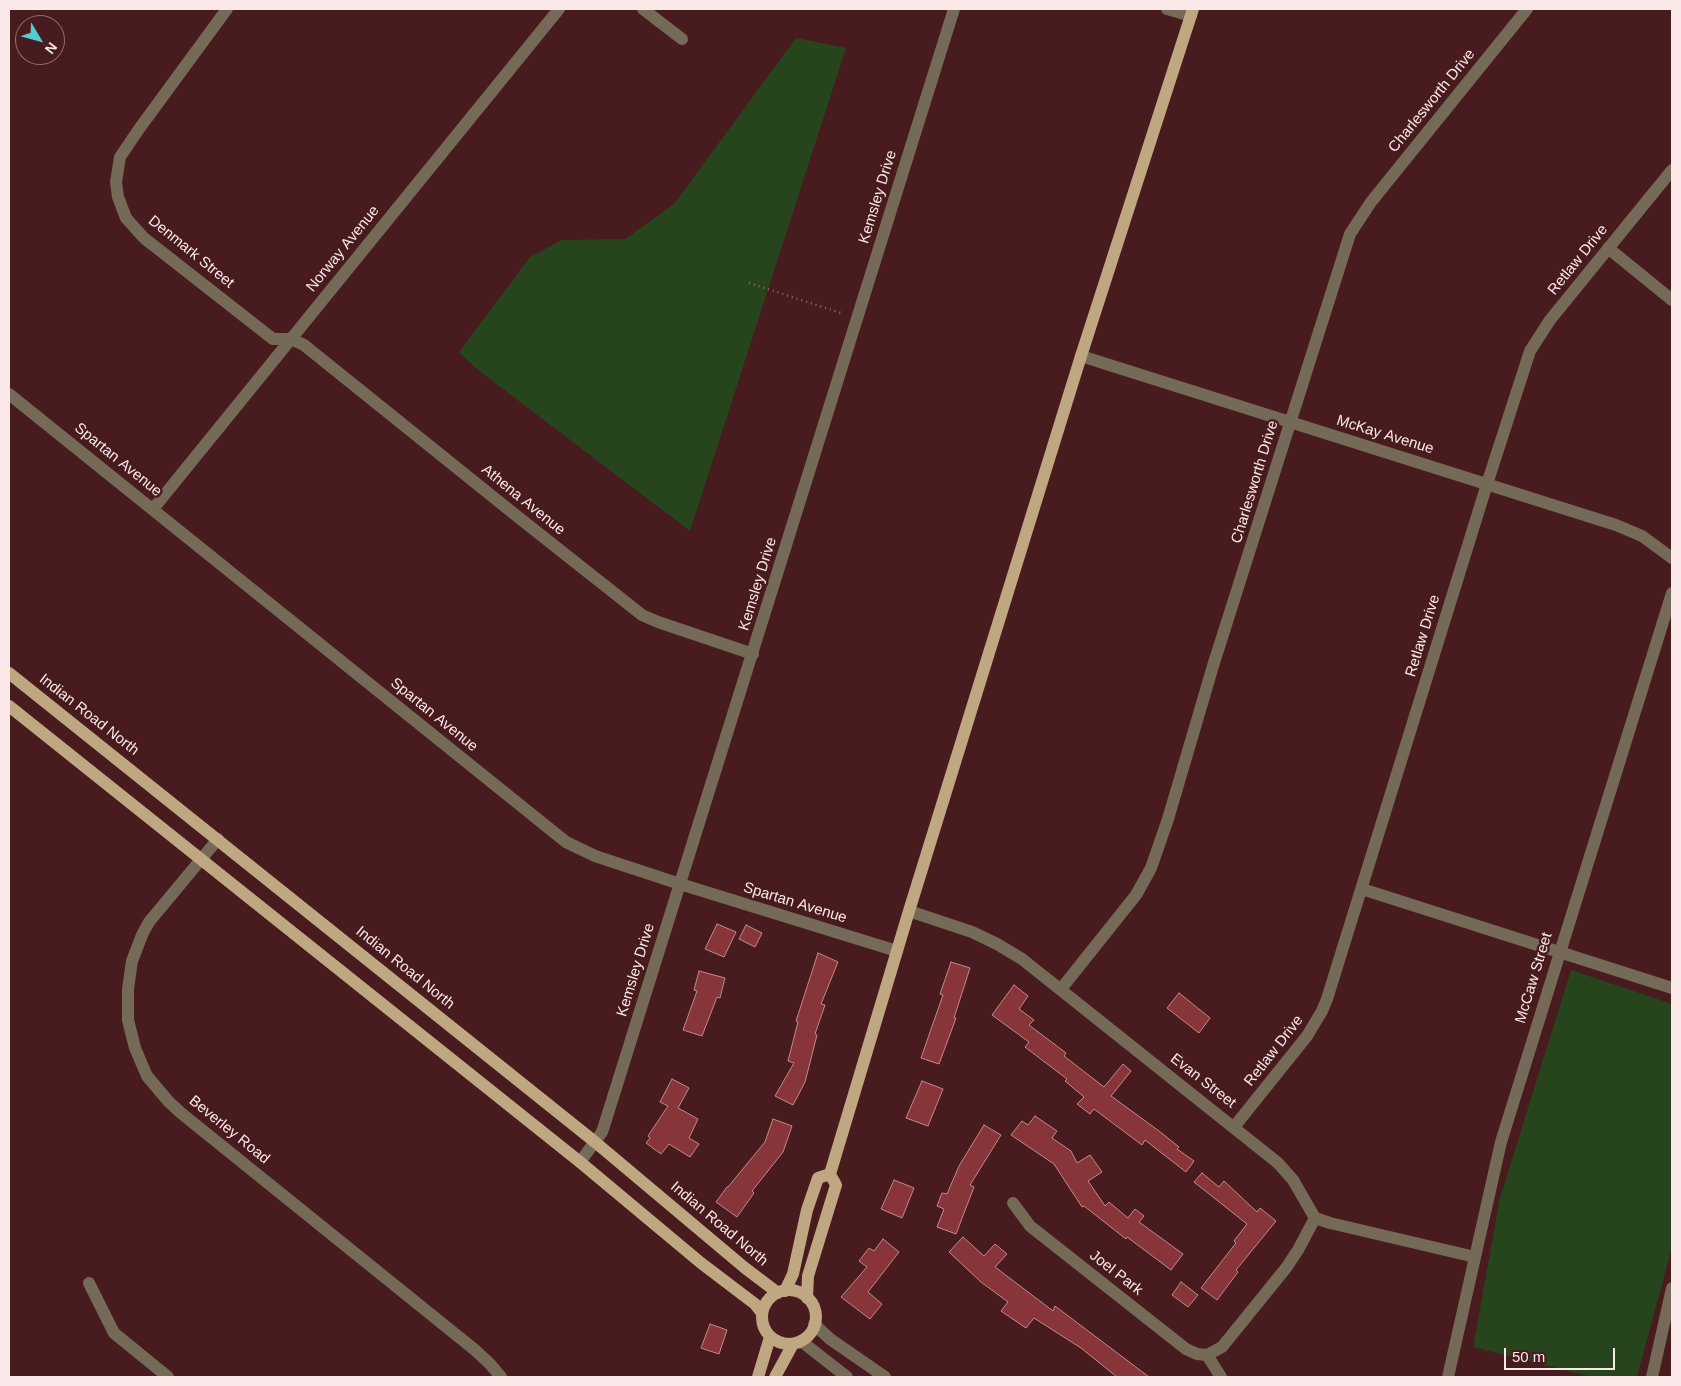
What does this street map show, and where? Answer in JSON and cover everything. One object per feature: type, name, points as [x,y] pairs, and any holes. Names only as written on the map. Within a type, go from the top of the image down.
[{"type":"main road","points":[[775,1377],[797,1342],[809,1334],[814,1324],[814,1310],[807,1298],[808,1276],[836,1186],[830,1174],[909,911],[1081,356],[1192,12]]},
{"type":"main road","name":"Indian Road North","points":[[9,673],[594,1142],[745,1268],[781,1292],[797,1292],[807,1298]]},
{"type":"main road","points":[[9,706],[580,1162],[701,1263],[748,1298],[762,1313]]},
{"type":"main road","points":[[797,1342],[785,1344],[770,1337],[762,1323],[762,1313],[769,1299],[781,1292],[793,1274],[807,1210],[818,1178],[830,1174]]},
{"type":"main road","points":[[758,1377],[770,1337]]},
{"type":"street","name":"Denmark Street","points":[[226,9],[120,157],[116,182],[118,196],[126,218],[144,238],[273,339],[291,339]]},
{"type":"street","name":"Norway Avenue","points":[[153,509],[559,9]]},
{"type":"street","points":[[643,9],[682,38]]},
{"type":"street","name":"Kemsley Drive","points":[[580,1162],[604,1126],[954,9]]},
{"type":"street","points":[[1167,9],[1192,12]]},
{"type":"street","name":"Charlesworth Drive","points":[[1061,989],[1136,895],[1151,868],[1168,819],[1193,732],[1350,234],[1363,212],[1527,9]]},
{"type":"street","name":"Retlaw Drive","points":[[1234,1127],[1307,1036],[1316,1022],[1333,982],[1521,376],[1536,341],[1550,320],[1672,170]]},
{"type":"street","points":[[1608,248],[1672,300]]},
{"type":"street","name":"Athena Avenue","points":[[291,339],[304,345],[642,614],[658,622],[753,654]]},
{"type":"street","name":"McKay Avenue","points":[[1081,356],[1616,525],[1642,536],[1672,558]]},
{"type":"street","name":"Spartan Avenue","points":[[9,394],[566,842],[595,856],[680,884],[897,951]]},
{"type":"street","name":"McCaw Street","points":[[1448,1377],[1501,1142],[1672,593]]},
{"type":"street","name":"Beverley Road","points":[[218,839],[162,904],[149,922],[132,961],[128,989],[128,1020],[135,1048],[147,1076],[169,1102],[475,1350],[501,1377]]},
{"type":"street","points":[[1362,889],[1672,988]]},
{"type":"street","name":"Evan Street","points":[[909,911],[958,927],[997,944],[1022,959],[1278,1163],[1297,1187],[1315,1218]]},
{"type":"street","name":"Joel Park","points":[[1013,1203],[1030,1226],[1178,1343],[1197,1354],[1207,1355]]},
{"type":"street","points":[[1221,1377],[1207,1355],[1222,1347],[1286,1268],[1315,1218],[1475,1257]]},
{"type":"street","points":[[89,1283],[114,1333],[168,1377]]},
{"type":"street","points":[[1652,1377],[1672,1288]]},
{"type":"street","points":[[814,1324],[830,1338],[885,1377]]},
{"type":"street","points":[[797,1342],[847,1377]]},
{"type":"path","points":[[749,283],[857,318]]},
{"type":"green space","points":[[796,38],[846,48],[690,531],[478,370],[459,352],[530,257],[562,240],[625,239],[674,204]]},
{"type":"green space","points":[[1571,970],[1672,1004],[1672,1247],[1637,1377],[1592,1377],[1473,1347],[1500,1198]]},
{"type":"building","points":[[717,924],[736,932],[724,957],[705,949]]},
{"type":"building","points":[[746,925],[762,933],[755,947],[739,939]]},
{"type":"building","points":[[818,953],[838,962],[821,1004],[825,1005],[815,1034],[817,1035],[805,1082],[793,1105],[775,1096],[794,1063],[788,1061],[798,1022],[796,1021]]},
{"type":"building","points":[[951,962],[970,968],[954,1018],[956,1018],[939,1064],[921,1058],[943,995],[940,994]]},
{"type":"building","points":[[699,971],[725,978],[720,998],[717,997],[702,1036],[683,1030],[697,991],[694,990]]},
{"type":"building","points":[[1014,985],[1028,996],[1019,1009],[1034,1020],[1029,1025],[1066,1053],[1064,1056],[1104,1087],[1123,1064],[1131,1071],[1111,1096],[1159,1131],[1179,1147],[1177,1149],[1194,1161],[1186,1172],[1145,1140],[1142,1145],[1094,1109],[1090,1114],[1077,1104],[1084,1097],[1065,1081],[1067,1079],[1025,1047],[1029,1042],[992,1015]]},
{"type":"building","points":[[1179,993],[1210,1018],[1199,1033],[1167,1008]]},
{"type":"building","points":[[672,1079],[689,1088],[678,1108],[698,1119],[689,1138],[699,1144],[690,1157],[669,1144],[661,1154],[646,1143],[650,1138],[648,1136],[668,1106],[660,1102]]},
{"type":"building","points":[[922,1081],[943,1089],[928,1126],[906,1118]]},
{"type":"building","points":[[1035,1116],[1057,1131],[1052,1138],[1071,1151],[1077,1163],[1090,1155],[1102,1172],[1088,1181],[1105,1206],[1109,1202],[1128,1218],[1135,1209],[1144,1216],[1139,1222],[1183,1254],[1171,1270],[1127,1237],[1126,1239],[1084,1206],[1082,1207],[1054,1164],[1011,1135],[1022,1121],[1028,1125]]},
{"type":"building","points":[[773,1119],[792,1126],[783,1152],[752,1191],[754,1193],[737,1217],[716,1202],[765,1142]]},
{"type":"building","points":[[984,1125],[1001,1135],[970,1185],[974,1187],[956,1234],[937,1227],[944,1209],[937,1206],[942,1193],[947,1194],[959,1166]]},
{"type":"building","points":[[1202,1173],[1219,1187],[1224,1181],[1257,1212],[1260,1208],[1276,1221],[1236,1270],[1238,1272],[1217,1300],[1201,1288],[1236,1243],[1234,1241],[1247,1224],[1194,1182]]},
{"type":"building","points":[[894,1180],[914,1188],[902,1218],[881,1209]]},
{"type":"building","points":[[963,1237],[984,1256],[995,1244],[1007,1254],[995,1267],[1053,1311],[1055,1306],[1149,1377],[1117,1377],[1081,1348],[1034,1318],[1026,1328],[1001,1311],[1008,1302],[981,1282],[949,1252]]},
{"type":"building","points":[[883,1239],[899,1252],[868,1292],[882,1304],[870,1319],[841,1297],[867,1267],[859,1261],[869,1248],[874,1251]]},
{"type":"building","points":[[1181,1282],[1198,1295],[1188,1307],[1172,1295]]},
{"type":"building","points":[[710,1324],[727,1330],[719,1354],[701,1348]]}]
